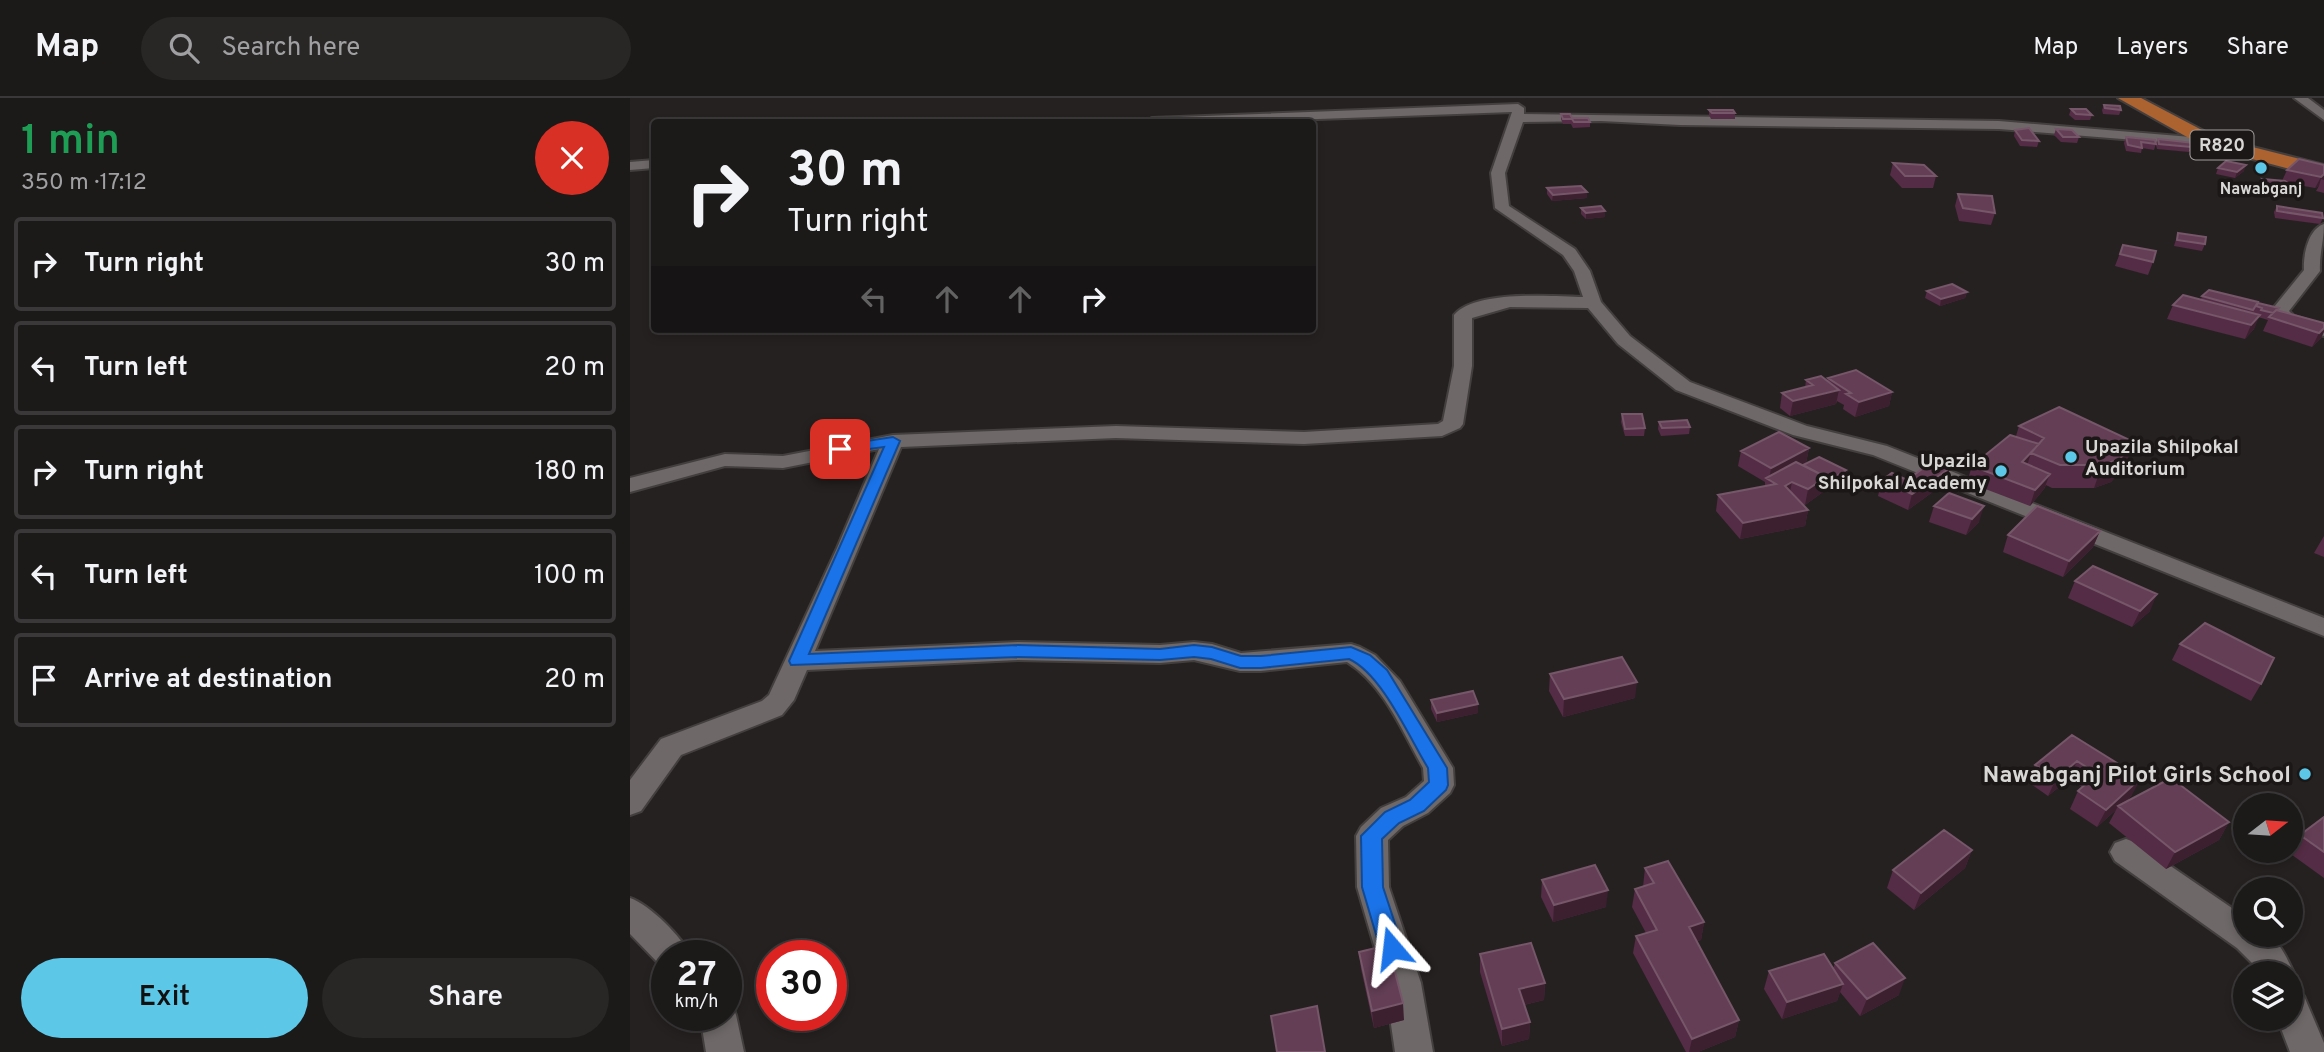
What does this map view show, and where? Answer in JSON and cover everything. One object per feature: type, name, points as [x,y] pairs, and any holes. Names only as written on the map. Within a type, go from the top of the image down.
[{"type":"main road","name":"R820","points":[[2127,98],[2210,142],[2324,172]]},
{"type":"street","points":[[2300,98],[2324,116]]},
{"type":"street","points":[[1230,119],[1518,108],[1601,117],[1681,121],[1986,125],[2210,142]]},
{"type":"street","points":[[1518,108],[1498,173],[1502,208],[1569,252],[1582,271],[1593,303],[1624,340],[1683,386],[1801,431],[1880,450],[2324,628]]},
{"type":"street","points":[[630,166],[651,164]]},
{"type":"street","points":[[2324,229],[2311,255],[2318,273],[2279,312],[2288,320],[2324,331]]},
{"type":"street","points":[[630,485],[725,460],[783,462],[893,441],[1116,432],[1304,438],[1442,430],[1453,424],[1463,366],[1464,315],[1476,307],[1513,302],[1593,303]]},
{"type":"street","points":[[630,803],[671,747],[772,708],[780,700],[893,441]]},
{"type":"street","points":[[797,661],[1018,651],[1160,654],[1194,651],[1212,653],[1240,662],[1351,653],[1363,659],[1380,674],[1438,768],[1439,785],[1417,805],[1392,817],[1371,836],[1373,887],[1403,983],[1414,1052]]},
{"type":"street","points":[[2126,852],[2249,938],[2270,961]]},
{"type":"street","points":[[630,912],[658,940]]},
{"type":"street","points":[[721,1031],[725,1052]]},
{"type":"street","points":[[2300,1031],[2309,1052]]},
{"type":"building","points":[[2104,105],[2120,106],[2121,110],[2105,108]]},
{"type":"building","points":[[2071,109],[2086,109],[2092,115],[2076,114]]},
{"type":"building","points":[[1709,110],[1733,110],[1735,113],[1712,113]]},
{"type":"building","points":[[1561,114],[1570,114],[1572,118],[1588,118],[1590,122],[1563,119]]},
{"type":"building","points":[[2029,128],[2039,141],[2022,140],[2015,130]]},
{"type":"building","points":[[2056,129],[2072,130],[2079,137],[2063,137]]},
{"type":"building","points":[[2126,137],[2155,140],[2156,144],[2141,142],[2142,148],[2128,145]]},
{"type":"building","points":[[2158,139],[2194,143],[2191,147],[2159,144]]},
{"type":"building","points":[[2197,143],[2208,146],[2203,152],[2191,150]]},
{"type":"building","points":[[2299,159],[2324,165],[2324,174],[2321,177],[2287,170]]},
{"type":"building","points":[[2226,161],[2246,165],[2237,172],[2218,168]]},
{"type":"building","points":[[1893,163],[1924,165],[1936,176],[1905,176]]},
{"type":"building","points":[[2263,179],[2285,181],[2298,191],[2274,188]]},
{"type":"building","points":[[1581,186],[1587,192],[1553,195],[1547,188]]},
{"type":"building","points":[[1958,194],[1992,196],[1995,213],[1963,208]]},
{"type":"building","points":[[1601,206],[1605,211],[1586,213],[1581,208]]},
{"type":"building","points":[[2277,206],[2322,213],[2323,218],[2277,211]]},
{"type":"building","points":[[2178,233],[2206,237],[2205,244],[2177,240]]},
{"type":"building","points":[[2123,245],[2156,251],[2153,262],[2120,254]]},
{"type":"building","points":[[1952,284],[1967,292],[1941,299],[1927,291]]},
{"type":"building","points":[[2209,290],[2258,302],[2253,310],[2202,296]]},
{"type":"building","points":[[2183,295],[2260,315],[2251,325],[2173,305]]},
{"type":"building","points":[[2258,303],[2279,308],[2273,313],[2261,310],[2262,308],[2256,306]]},
{"type":"building","points":[[2276,310],[2324,323],[2324,328],[2319,333],[2269,317]]},
{"type":"building","points":[[1856,370],[1892,392],[1859,402],[1846,394],[1851,393],[1828,378]]},
{"type":"building","points":[[1821,376],[1839,390],[1793,401],[1782,393],[1813,385],[1806,380]]},
{"type":"building","points":[[2059,407],[2134,442],[2120,459],[2102,465],[2060,465],[2031,453],[2044,438],[2019,426]]},
{"type":"building","points":[[1622,414],[1642,414],[1645,428],[1625,429]]},
{"type":"building","points":[[1687,420],[1690,427],[1662,428],[1659,422]]},
{"type":"building","points":[[1779,432],[1809,448],[1771,468],[1741,451]]},
{"type":"building","points":[[2010,435],[2039,444],[2022,462],[2050,474],[2035,490],[1972,466]]},
{"type":"building","points":[[1819,457],[1846,470],[1826,482],[1826,477],[1803,465]]},
{"type":"building","points":[[1933,461],[1950,468],[1912,494],[1882,480],[1892,473],[1907,480]]},
{"type":"building","points":[[1796,462],[1826,477],[1808,489],[1792,482],[1785,486],[1808,510],[1743,523],[1718,495],[1776,484],[1766,478]]},
{"type":"building","points":[[1949,493],[1984,506],[1972,519],[1934,506]]},
{"type":"building","points":[[2037,506],[2100,531],[2069,561],[2008,535]]},
{"type":"building","points":[[2093,566],[2157,594],[2140,611],[2075,581]]},
{"type":"building","points":[[2205,623],[2274,658],[2261,684],[2180,644]]},
{"type":"building","points":[[1622,657],[1637,682],[1564,699],[1550,674]]},
{"type":"building","points":[[1473,691],[1478,704],[1437,713],[1431,700]]},
{"type":"building","points":[[2072,735],[2141,778],[2106,810],[2078,791],[2097,774],[2077,761],[2056,779],[2035,765]]},
{"type":"building","points":[[2171,778],[2229,822],[2175,852],[2118,806]]},
{"type":"building","points":[[2324,817],[2324,852],[2303,837],[2303,833]]},
{"type":"building","points":[[1944,830],[1972,850],[1921,893],[1893,870]]},
{"type":"building","points":[[1668,861],[1704,922],[1689,927],[1739,1020],[1692,1039],[1636,936],[1657,930],[1635,889],[1654,883],[1645,868]]},
{"type":"building","points":[[1595,865],[1608,890],[1554,905],[1542,880]]},
{"type":"building","points":[[1531,943],[1545,983],[1519,989],[1530,1022],[1502,1029],[1480,954]]},
{"type":"building","points":[[1873,943],[1905,978],[1867,999],[1835,963]]},
{"type":"building","points":[[1388,945],[1403,1003],[1372,1011],[1359,952]]},
{"type":"building","points":[[1824,954],[1843,984],[1787,1002],[1769,971]]},
{"type":"building","points":[[1317,1006],[1325,1052],[1277,1052],[1271,1016]]},
{"type":"place","name":"Nawabganj","points":[[2261,168]]},
{"type":"place","name":"Upazila Shilpokal Auditorium","points":[[2071,457]]},
{"type":"place","name":"Upazila Shilpokal Academy","points":[[2001,471]]},
{"type":"place","name":"Nawabganj Pilot Girls School","points":[[2305,774]]},
{"type":"route","points":[[840,449],[893,441],[849,548],[797,661],[1018,651],[1160,654],[1194,651],[1212,653],[1240,662],[1261,662],[1351,653],[1363,659],[1380,674],[1438,768],[1439,785],[1417,805],[1392,817],[1371,836],[1373,887],[1392,948]]}]
